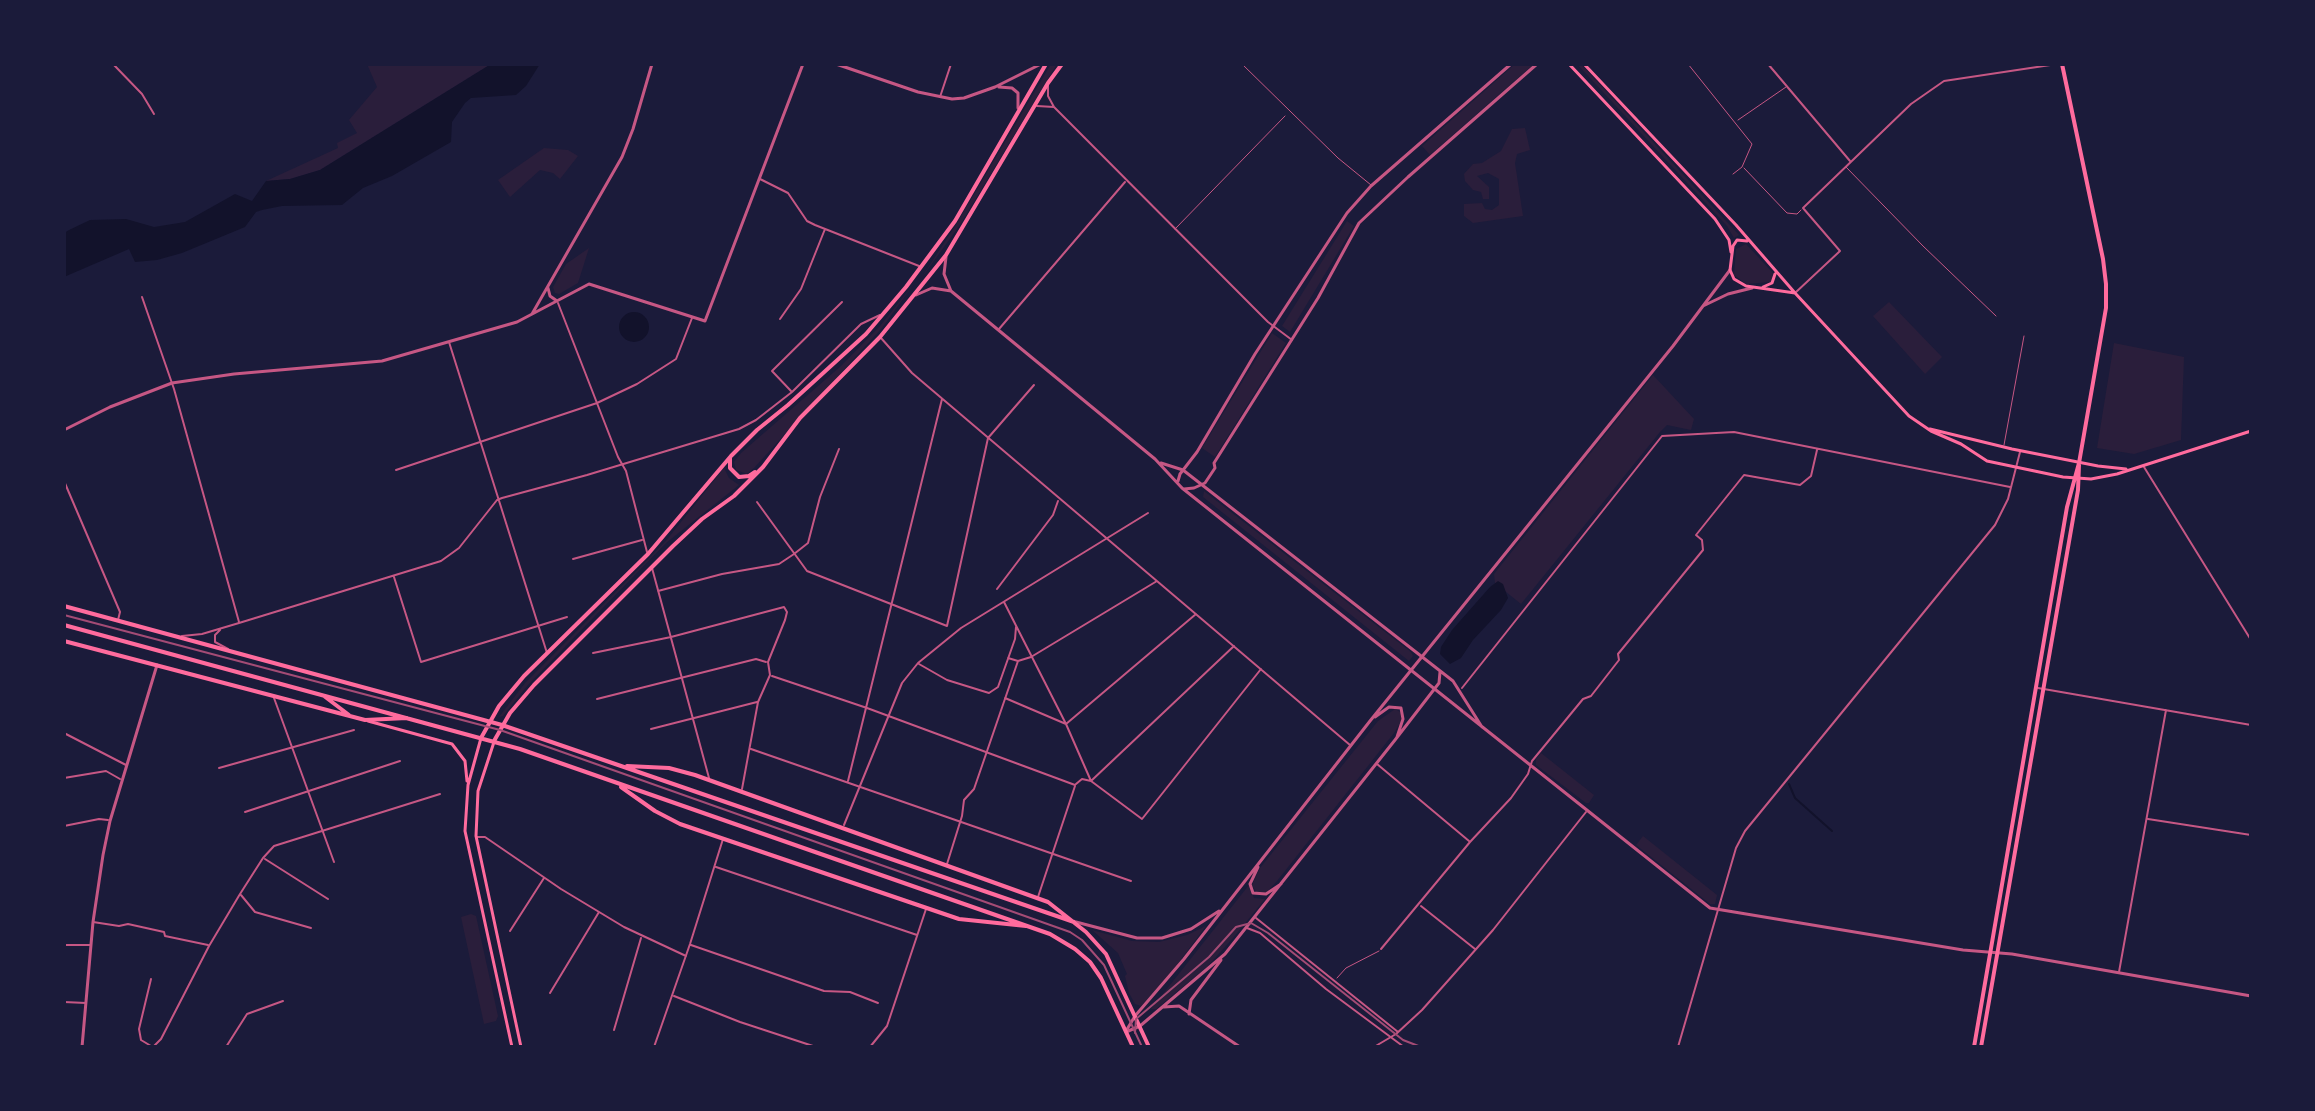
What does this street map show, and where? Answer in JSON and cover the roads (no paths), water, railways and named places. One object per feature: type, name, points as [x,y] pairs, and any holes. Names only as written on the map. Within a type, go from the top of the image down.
[{"type":"main road","points":[[512,1047],[466,838],[468,785],[489,721],[509,694],[548,653],[648,554],[731,456],[866,334],[955,221],[1044,64]]},
{"type":"main road","points":[[521,1047],[476,836],[478,791],[502,725],[534,685],[652,567],[763,467],[800,418],[880,337],[946,255],[1062,64]]},
{"type":"main road","points":[[1569,64],[1715,219],[1729,240],[1730,270],[1734,279],[1758,287],[1795,293]]},
{"type":"main road","points":[[1584,64],[1909,416],[1923,427],[1961,444],[1987,461],[2091,479],[2251,431]]},
{"type":"main road","points":[[1974,1047],[2079,478],[2106,308],[2106,284],[2060,64]]},
{"type":"main road","points":[[1731,252],[1737,240],[1749,241]]},
{"type":"main road","points":[[1758,287],[1775,280],[1775,270]]},
{"type":"main road","points":[[1923,427],[2079,463],[2130,469]]},
{"type":"main road","points":[[731,456],[730,468],[739,477],[749,476],[763,467]]},
{"type":"main road","points":[[1981,1047],[2073,478],[2079,463]]},
{"type":"main road","points":[[64,606],[502,725],[1074,922]]},
{"type":"main road","points":[[64,625],[494,741],[1032,927],[1083,955],[1101,978],[1133,1047]]},
{"type":"main road","points":[[64,641],[452,744],[465,761],[468,785]]},
{"type":"main road","points":[[322,695],[351,717]]},
{"type":"main road","points":[[365,720],[411,718]]},
{"type":"main road","points":[[622,766],[669,768],[709,780],[1038,897],[1096,940],[1106,954],[1149,1047]]},
{"type":"main road","points":[[616,784],[672,821],[965,920],[1032,927]]},
{"type":"street","points":[[115,64],[142,94],[154,114]]},
{"type":"street","points":[[532,314],[622,157],[652,64]]},
{"type":"street","points":[[64,430],[110,407],[172,383],[234,374],[382,361],[517,322],[583,286],[595,285],[705,321],[803,64]]},
{"type":"street","points":[[836,64],[940,98],[964,98],[1044,64]]},
{"type":"street","points":[[940,98],[951,64]]},
{"type":"street","points":[[1180,485],[1178,477],[1197,452],[1334,230],[1371,186],[1511,64]]},
{"type":"street","points":[[1184,489],[1200,485],[1215,468],[1214,463],[1292,340],[1359,223],[1537,64]]},
{"type":"street","points":[[1768,64],[1850,162]]},
{"type":"street","points":[[1795,293],[1840,251],[1803,208],[1897,116],[1937,84],[2060,64]]},
{"type":"street","points":[[1048,83],[1048,96],[1054,107],[1274,327],[1292,340]]},
{"type":"street","points":[[995,87],[1007,87],[1018,93],[1016,115]]},
{"type":"street","points":[[1033,109],[1041,105],[1054,107]]},
{"type":"street","points":[[759,179],[788,193],[807,221],[921,267]]},
{"type":"street","points":[[998,330],[1126,181]]},
{"type":"street","points":[[780,319],[801,289],[825,229]]},
{"type":"street","points":[[946,255],[944,274],[951,291],[1155,459],[1184,489],[1710,908],[2251,996]]},
{"type":"street","points":[[1126,1032],[1135,1016],[1730,270]]},
{"type":"street","points":[[549,285],[550,296],[557,301],[623,464],[648,554]]},
{"type":"street","points":[[1703,306],[1728,294],[1758,287]]},
{"type":"street","points":[[915,295],[932,288],[951,291]]},
{"type":"street","points":[[142,297],[172,383],[239,623]]},
{"type":"street","points":[[792,392],[772,371],[842,302]]},
{"type":"street","points":[[182,636],[221,629],[441,561],[459,548],[497,500],[739,429],[792,392],[861,324],[884,312]]},
{"type":"street","points":[[396,470],[597,403],[637,384],[676,359],[693,317]]},
{"type":"street","points":[[880,337],[912,373],[1351,745]]},
{"type":"street","points":[[449,341],[537,627],[548,653]]},
{"type":"street","points":[[757,502],[790,543],[807,571],[947,626],[988,438],[1034,385]]},
{"type":"street","points":[[848,782],[942,398]]},
{"type":"street","points":[[1462,688],[1662,436],[1734,432],[2011,487]]},
{"type":"street","points":[[658,591],[722,574],[779,564],[794,554],[808,543],[820,497],[839,449]]},
{"type":"street","points":[[1381,949],[1511,798],[1530,766],[1583,699],[1591,696],[1619,660],[1618,654],[1703,550],[1702,540],[1696,535],[1744,475],[1800,485],[1811,476],[1817,450]]},
{"type":"street","points":[[1678,1047],[1736,848],[1745,831],[1995,525],[2002,515],[2020,451]]},
{"type":"street","points":[[1155,459],[1183,470],[1453,681],[1487,733]]},
{"type":"street","points":[[2143,464],[2251,640]]},
{"type":"street","points":[[64,481],[120,612],[118,620]]},
{"type":"street","points":[[997,589],[1053,515],[1059,500]]},
{"type":"street","points":[[843,827],[902,683],[918,663],[961,628],[1148,513]]},
{"type":"street","points":[[573,559],[643,540]]},
{"type":"street","points":[[652,567],[709,780]]},
{"type":"street","points":[[394,576],[421,662],[567,617]]},
{"type":"street","points":[[1008,658],[1018,661],[1031,657],[1158,580]]},
{"type":"street","points":[[1004,601],[1091,781]]},
{"type":"street","points":[[593,653],[671,637],[784,607],[787,612],[768,662],[770,675],[758,702],[741,791]]},
{"type":"street","points":[[1066,724],[1196,613]]},
{"type":"street","points":[[918,663],[947,680],[989,693],[998,687],[1015,639],[1016,623]]},
{"type":"street","points":[[221,629],[215,635],[215,642],[230,649]]},
{"type":"street","points":[[1091,781],[1235,645]]},
{"type":"street","points":[[597,699],[756,659],[768,662]]},
{"type":"street","points":[[947,864],[961,822],[964,800],[974,789],[1018,661]]},
{"type":"street","points":[[82,1047],[93,922],[110,821],[157,665]]},
{"type":"street","points":[[1038,897],[1075,785],[1082,779],[1091,781],[1142,819],[1261,669]]},
{"type":"street","points":[[1189,1014],[1191,1000],[1439,683],[1440,672]]},
{"type":"street","points":[[770,675],[1075,785]]},
{"type":"street","points":[[2040,688],[2251,725]]},
{"type":"street","points":[[273,696],[334,862]]},
{"type":"street","points":[[1005,698],[1066,724]]},
{"type":"street","points":[[651,729],[758,702]]},
{"type":"street","points":[[1370,721],[1389,707],[1401,708],[1403,719],[1395,740]]},
{"type":"street","points":[[2119,973],[2166,710]]},
{"type":"street","points":[[219,768],[354,730]]},
{"type":"street","points":[[64,733],[127,765]]},
{"type":"street","points":[[751,749],[1131,881]]},
{"type":"street","points":[[245,812],[400,761]]},
{"type":"street","points":[[1377,764],[1470,842]]},
{"type":"street","points":[[64,778],[106,771],[122,780]]},
{"type":"street","points":[[151,979],[139,1029],[141,1040],[152,1047],[161,1039],[240,894],[274,846],[440,794]]},
{"type":"street","points":[[1374,1047],[1398,1032],[1422,1010],[1524,892],[1587,810]]},
{"type":"street","points":[[64,826],[99,819],[110,821]]},
{"type":"street","points":[[2147,819],[2251,835]]},
{"type":"street","points":[[476,836],[485,837],[641,937],[686,956]]},
{"type":"street","points":[[654,1047],[723,838]]},
{"type":"street","points":[[263,858],[328,899]]},
{"type":"street","points":[[1259,863],[1250,884],[1253,893],[1266,894],[1283,882]]},
{"type":"street","points":[[715,866],[917,935]]},
{"type":"street","points":[[510,931],[545,877]]},
{"type":"street","points":[[240,894],[255,912],[311,928]]},
{"type":"street","points":[[1420,905],[1475,949]]},
{"type":"street","points":[[870,1047],[887,1026],[926,907]]},
{"type":"street","points":[[1074,922],[1137,938],[1162,938],[1191,929],[1222,909]]},
{"type":"street","points":[[550,993],[599,912]]},
{"type":"street","points":[[1255,917],[1398,1032]]},
{"type":"street","points":[[93,922],[119,926],[128,924],[209,946]]},
{"type":"street","points":[[1247,928],[1260,933],[1404,1047]]},
{"type":"street","points":[[614,1030],[641,937]]},
{"type":"street","points":[[690,944],[824,991],[850,992],[878,1003]]},
{"type":"street","points":[[64,945],[91,945]]},
{"type":"street","points":[[1126,1032],[1140,1026],[1225,954]]},
{"type":"street","points":[[673,996],[816,1047]]},
{"type":"street","points":[[226,1047],[247,1014],[283,1001]]},
{"type":"street","points":[[64,1002],[87,1004]]},
{"type":"street","points":[[1160,1007],[1179,1006],[1240,1047]]},
{"type":"lane","points":[[1242,64],[1371,186]]},
{"type":"lane","points":[[1688,64],[1752,144],[1742,167],[1733,174]]},
{"type":"lane","points":[[1736,122],[1786,87]]},
{"type":"lane","points":[[1175,229],[1285,116]]},
{"type":"lane","points":[[1846,166],[1996,316]]},
{"type":"lane","points":[[1742,167],[1787,213],[1797,214],[1803,208]]},
{"type":"lane","points":[[2003,447],[2024,336]]},
{"type":"lane","points":[[1335,981],[1346,968],[1381,949]]},
{"type":"waterway","points":[[1789,784],[1795,798],[1832,831]]},
{"type":"tram line","points":[[64,615],[500,730],[1070,932],[1082,940],[1104,965],[1142,1047]]},
{"type":"tram line","points":[[1135,1033],[1136,1019],[1209,957],[1236,927],[1251,923],[1268,933],[1403,1040],[1421,1047]]}]
